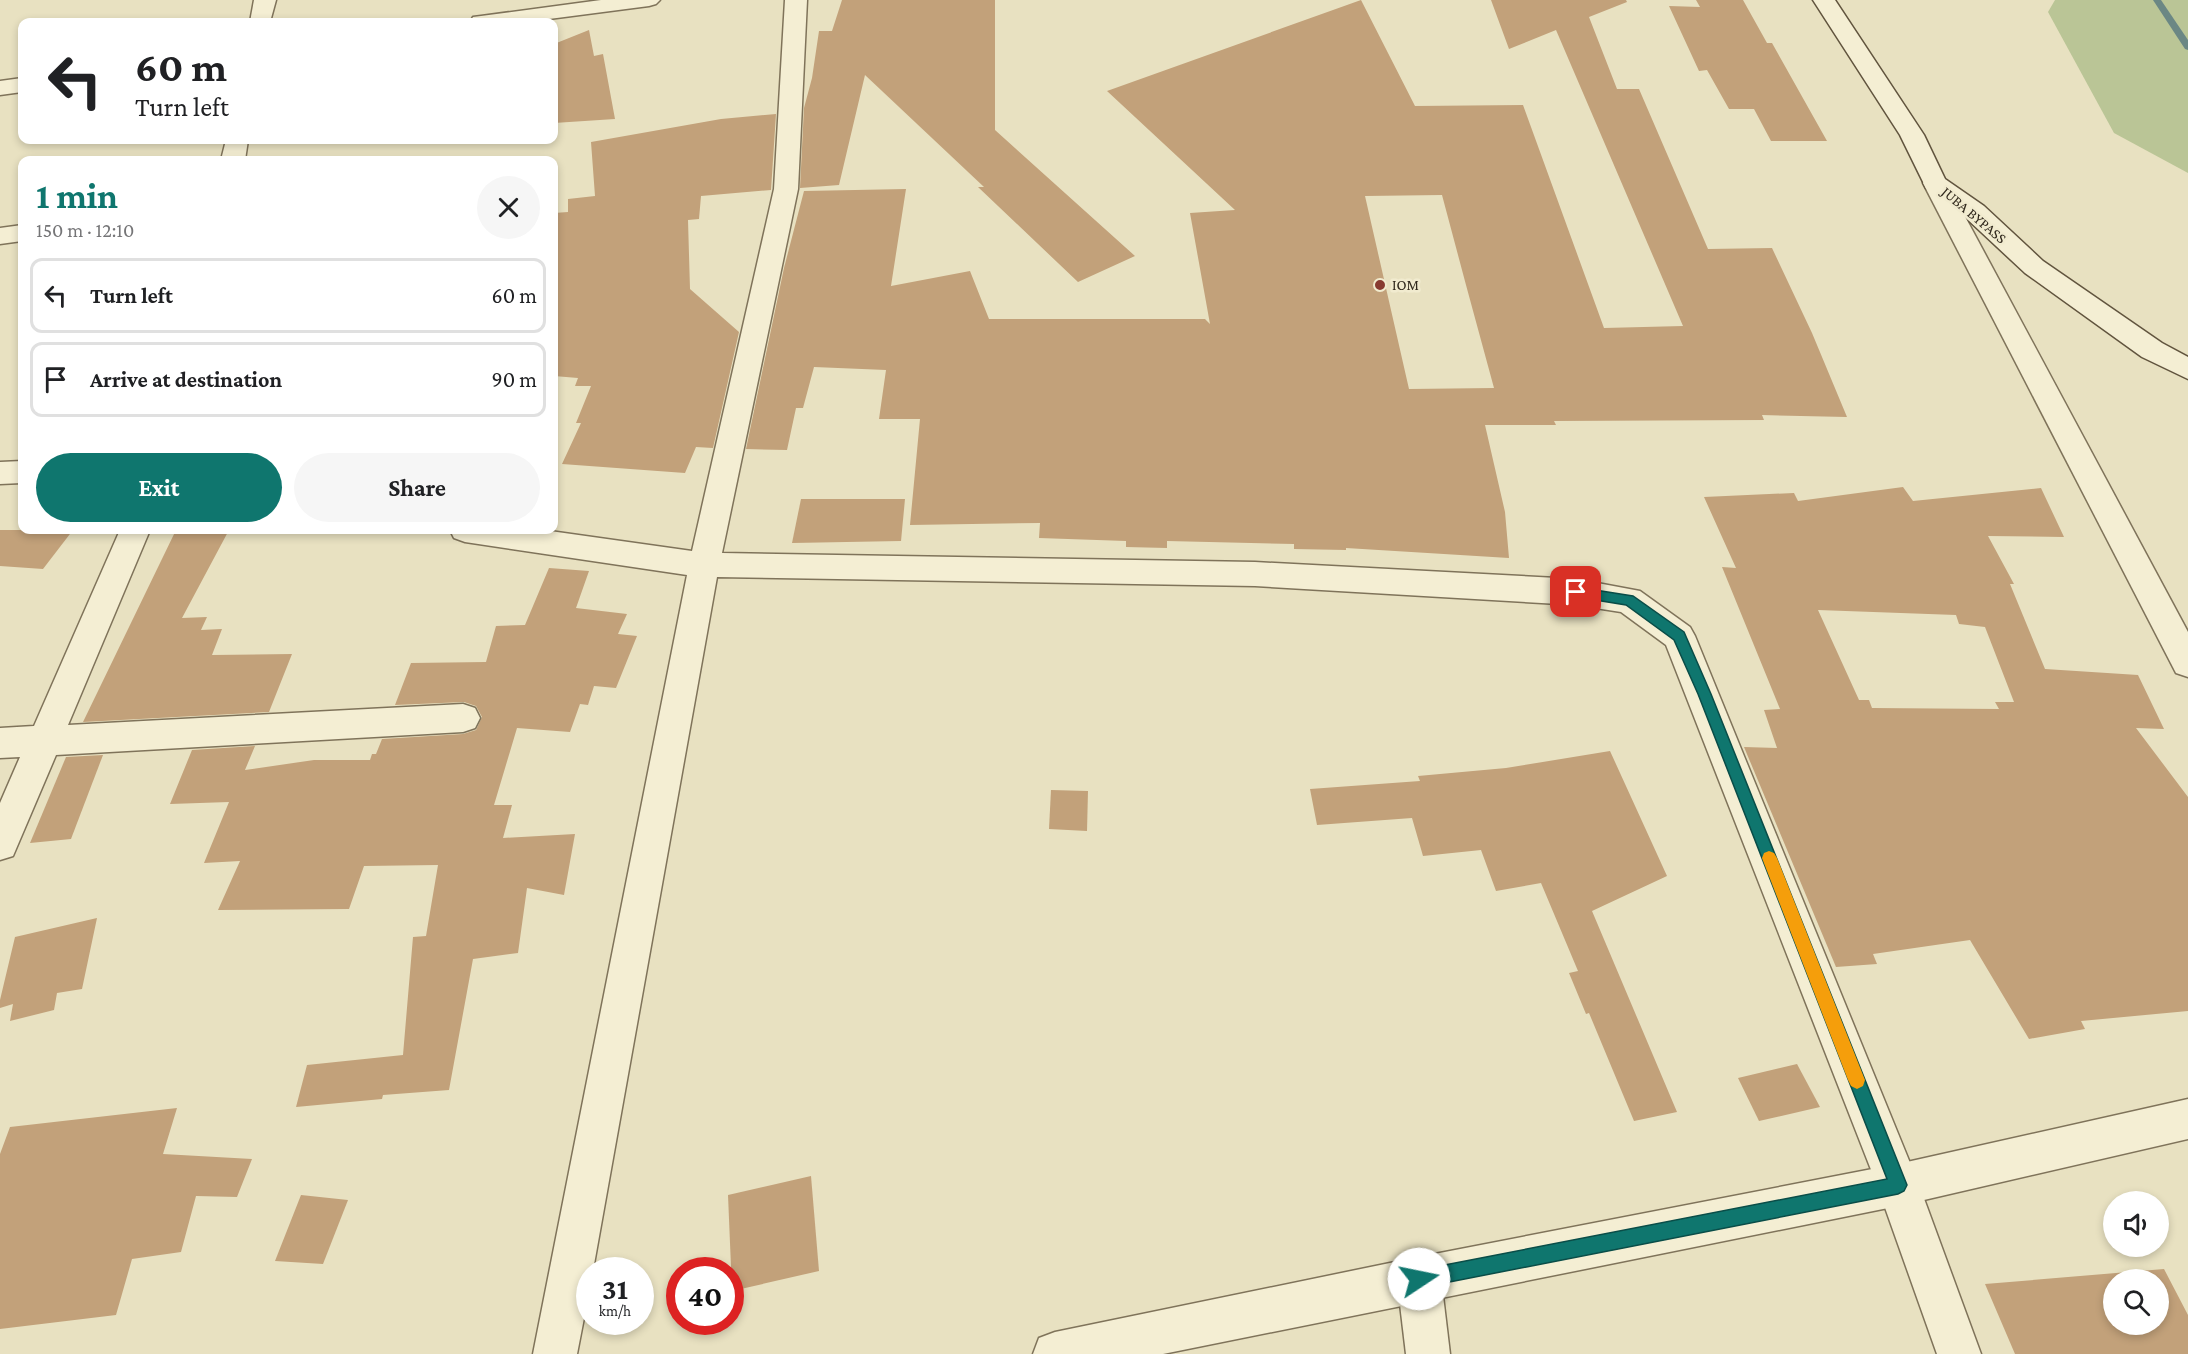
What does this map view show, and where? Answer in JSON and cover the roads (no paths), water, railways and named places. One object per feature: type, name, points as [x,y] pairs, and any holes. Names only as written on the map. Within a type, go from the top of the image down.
[{"type":"street","points":[[261,18],[265,0]]},
{"type":"street","points":[[512,18],[649,0]]},
{"type":"street","points":[[555,1354],[704,566],[786,189],[796,0]]},
{"type":"street","name":"JUBA BYPASS","points":[[1824,0],[1912,135],[1935,183],[1975,213],[2034,267],[2152,350],[2188,369]]},
{"type":"street","points":[[0,88],[18,86]]},
{"type":"street","points":[[1935,183],[2188,663]]},
{"type":"street","points":[[0,236],[18,233]]},
{"type":"street","points":[[0,473],[18,472]]},
{"type":"street","points":[[0,844],[133,534]]},
{"type":"street","points":[[492,534],[704,566],[1255,574],[1576,592],[1629,600],[1679,636],[1709,705],[1898,1185],[1959,1354]]},
{"type":"street","points":[[0,743],[463,718]]},
{"type":"street","points":[[1055,1354],[1419,1279],[1898,1185],[2188,1119]]},
{"type":"street","points":[[1419,1279],[1428,1354]]},
{"type":"waterway","points":[[2157,0],[2188,47]]},
{"type":"place","name":"IOM","points":[[1380,285]]}]
